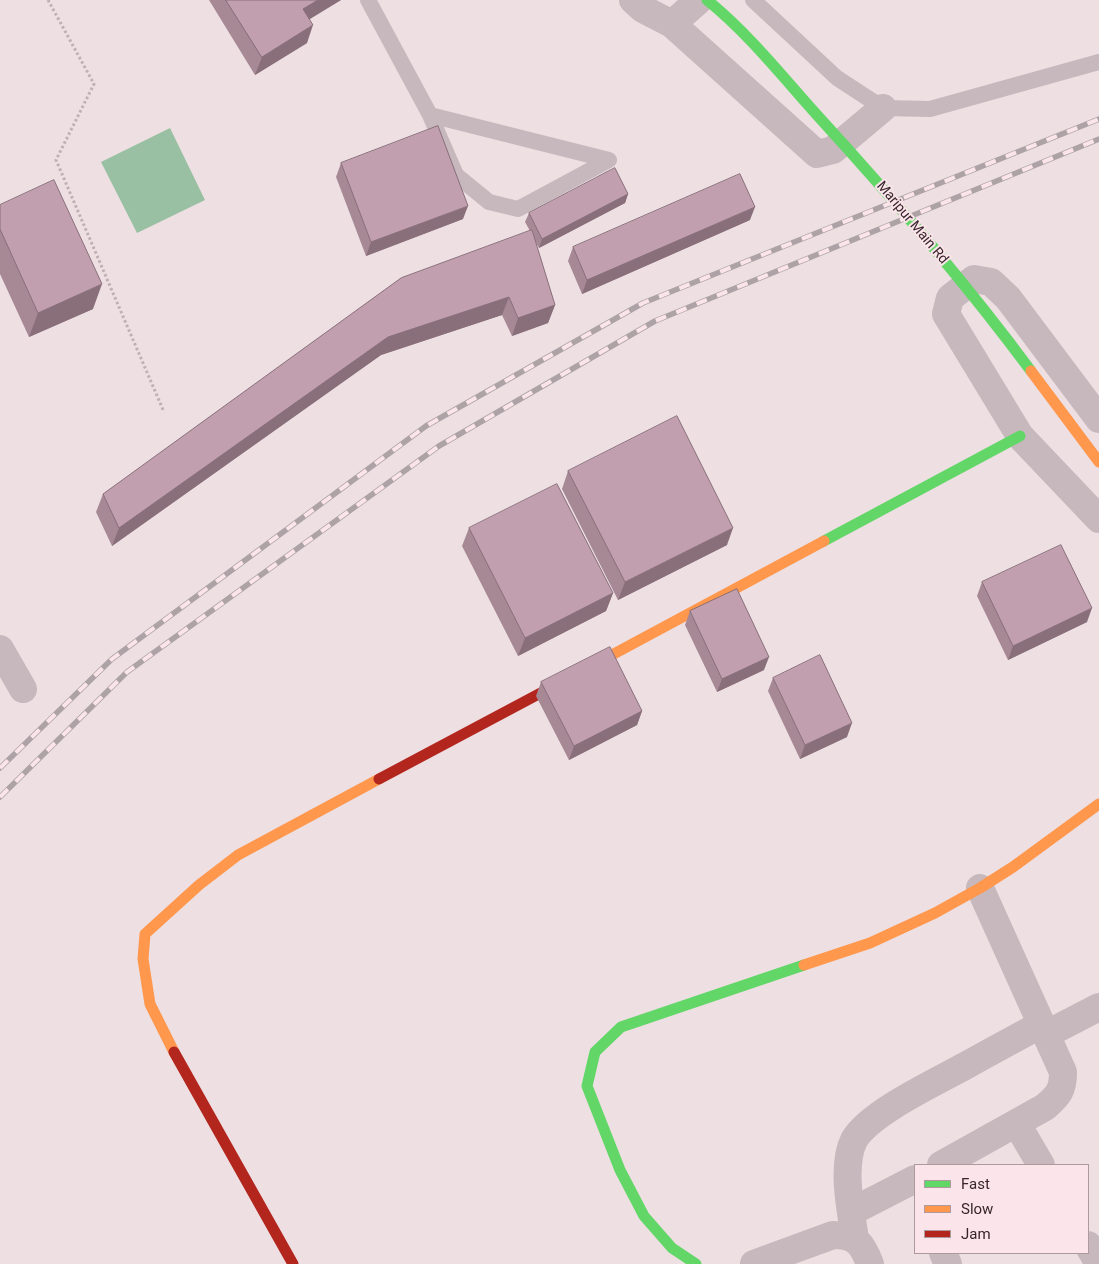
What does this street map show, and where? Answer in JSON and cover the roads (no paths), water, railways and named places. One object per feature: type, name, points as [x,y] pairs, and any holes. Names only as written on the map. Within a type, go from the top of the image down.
[{"type":"street","points":[[633,0],[643,9],[672,24],[817,154],[833,150],[883,108]]},
{"type":"street","points":[[672,24],[699,0]]},
{"type":"street","name":"Maripur Main Rd","points":[[707,0],[722,12],[766,58],[868,170],[998,327],[1099,462]]},
{"type":"street","points":[[1099,419],[1008,298],[991,282],[974,279],[950,298],[946,314],[1020,436],[1099,519]]},
{"type":"street","points":[[293,1264],[173,1050],[150,1004],[143,959],[145,934],[199,885],[238,855],[1020,436]]},
{"type":"street","points":[[0,649],[23,689]]},
{"type":"street","points":[[696,1264],[672,1248],[644,1216],[620,1170],[587,1086],[595,1052],[621,1026],[870,942],[935,912],[980,888],[1047,844],[1099,804]]},
{"type":"street","points":[[943,1164],[1017,1124],[1051,1102],[1057,1097],[1063,1085],[1063,1072],[980,888]]},
{"type":"street","points":[[855,1239],[848,1175],[850,1155],[854,1141],[861,1130],[874,1118],[921,1090],[1044,1029],[1099,1007]]},
{"type":"street","points":[[1017,1124],[1040,1164]]},
{"type":"street","points":[[851,1212],[914,1180]]},
{"type":"street","points":[[754,1264],[833,1235],[846,1235],[855,1239],[862,1246],[870,1264]]},
{"type":"street","points":[[1089,1247],[1099,1264]]},
{"type":"lane","points":[[368,0],[430,114],[456,175],[489,202],[518,209],[608,160],[430,114]]},
{"type":"lane","points":[[753,0],[837,78],[883,108],[930,109],[1099,62]]},
{"type":"railway","points":[[0,768],[112,659],[426,426],[643,303],[1099,119]]},
{"type":"railway","points":[[0,797],[127,672],[439,446],[655,321],[1099,139]]}]
